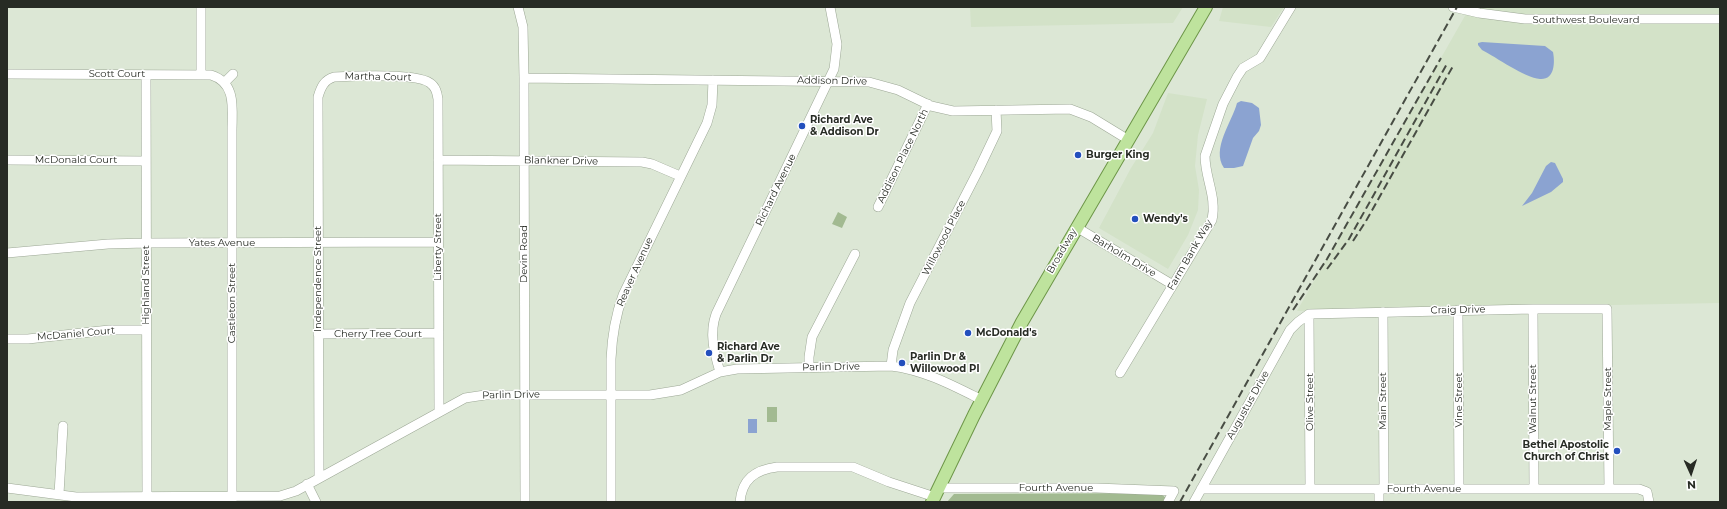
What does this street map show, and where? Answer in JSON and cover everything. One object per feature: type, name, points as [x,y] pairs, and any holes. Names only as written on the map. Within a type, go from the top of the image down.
[{"type":"main road","name":"Broadway","points":[[935,496],[1022,322],[1127,139],[1206,7]]},
{"type":"street","points":[[201,7],[201,75]]},
{"type":"street","name":"Devin Road","points":[[518,7],[523,27],[524,78],[525,502]]},
{"type":"street","name":"Richard Avenue","points":[[720,372],[712,338],[715,317],[834,69],[837,53],[836,37],[830,7]]},
{"type":"street","name":"Farm Bank Way","points":[[1120,373],[1212,220],[1214,205],[1205,164],[1205,156],[1223,104],[1237,77],[1244,68],[1260,58],[1291,7]]},
{"type":"street","name":"Southwest Boulevard","points":[[1453,7],[1480,13],[1525,19],[1720,19]]},
{"type":"street","name":"Scott Court","points":[[7,74],[211,75],[219,77],[225,82]]},
{"type":"street","name":"Highland Street","points":[[146,74],[146,496]]},
{"type":"street","points":[[225,82],[233,74]]},
{"type":"street","points":[[318,75],[326,82]]},
{"type":"street","name":"Martha Court","points":[[326,82],[334,77],[414,77],[431,83]]},
{"type":"street","name":"Addison Drive","points":[[524,78],[869,82],[885,85],[928,104],[953,111],[1070,109],[1091,117],[1127,139]]},
{"type":"street","name":"Reaver Avenue","points":[[611,502],[612,337],[615,316],[622,295],[710,113],[713,80]]},
{"type":"street","name":"Castleton Street","points":[[225,82],[232,97],[232,499]]},
{"type":"street","name":"Independence Street","points":[[319,478],[318,97],[320,88],[326,82]]},
{"type":"street","name":"Liberty Street","points":[[431,83],[436,90],[438,99],[439,412]]},
{"type":"street","name":"Addison Place North","points":[[878,207],[928,104]]},
{"type":"street","name":"Willowood Place","points":[[891,366],[893,350],[910,303],[997,131],[996,110]]},
{"type":"street","name":"McDonald Court","points":[[7,160],[146,161]]},
{"type":"street","name":"Blankner Drive","points":[[438,160],[642,162],[652,164],[680,176]]},
{"type":"street","name":"Barholm Drive","points":[[1076,227],[1173,285]]},
{"type":"street","name":"Yates Avenue","points":[[7,253],[108,244],[146,243],[438,242]]},
{"type":"street","points":[[809,368],[812,337],[855,254]]},
{"type":"street","name":"Walnut Street","points":[[1533,309],[1534,489]]},
{"type":"street","name":"Craig Drive","points":[[1309,314],[1458,310],[1607,309]]},
{"type":"street","name":"Maple Street","points":[[1607,309],[1609,489]]},
{"type":"street","name":"Vine Street","points":[[1458,310],[1459,489]]},
{"type":"street","name":"Main Street","points":[[1379,502],[1381,489],[1384,312]]},
{"type":"street","name":"Olive Street","points":[[1309,314],[1310,489]]},
{"type":"street","name":"Augustus Drive","points":[[1194,502],[1290,330],[1309,314]]},
{"type":"street","name":"McDaniel Court","points":[[7,339],[109,330],[146,330]]},
{"type":"street","name":"Cherry Tree Court","points":[[318,334],[438,333]]},
{"type":"street","name":"Parlin Drive","points":[[7,488],[76,497],[146,496],[232,499],[280,496],[296,491],[465,398],[476,396],[525,394],[650,395],[669,393],[693,386],[720,372],[756,368],[891,366],[913,370],[931,376],[982,400]]},
{"type":"street","points":[[59,494],[63,426]]},
{"type":"street","name":"Fourth Avenue","points":[[740,502],[741,491],[745,483],[750,477],[765,468],[853,467],[889,482],[935,496],[1096,488],[1174,491],[1168,502]]},
{"type":"street","points":[[307,484],[316,502]]},
{"type":"street","name":"Fourth Avenue","points":[[1201,489],[1639,489],[1646,492],[1649,502]]},
{"type":"shaded area","points":[[970,7],[1183,7],[1173,23],[971,27]]},
{"type":"shaded area","points":[[1223,7],[1284,7],[1271,27],[1219,21]]},
{"type":"shaded area","points":[[1470,7],[1720,7],[1720,303],[1297,311]]},
{"type":"shaded area","points":[[1168,93],[1207,99],[1198,135],[1195,166],[1199,190],[1198,210],[1188,235],[1168,269],[1099,228],[1131,168],[1153,133]]},
{"type":"shaded area","points":[[838,212],[847,217],[842,228],[832,224]]},
{"type":"shaded area","points":[[767,407],[777,407],[777,422],[767,422]]},
{"type":"shaded area","points":[[1160,493],[1166,498],[1164,502],[947,502],[954,494]]},
{"type":"water","points":[[1478,43],[1545,46],[1553,52],[1553,70],[1549,77],[1545,79],[1534,78],[1511,67],[1482,50]]},
{"type":"water","points":[[1241,101],[1252,103],[1259,108],[1261,125],[1259,131],[1253,138],[1243,166],[1224,168],[1221,161],[1221,144],[1237,103]]},
{"type":"water","points":[[1551,162],[1555,163],[1563,182],[1551,192],[1522,206],[1532,193],[1546,166]]},
{"type":"water","points":[[748,419],[757,419],[757,433],[748,433]]},
{"type":"railway","points":[[1180,502],[1457,7]]},
{"type":"railway","points":[[1293,310],[1327,259],[1441,58]]},
{"type":"railway","points":[[1327,269],[1349,239],[1448,62]]},
{"type":"railway","points":[[1353,241],[1366,221],[1453,66]]},
{"type":"place","name":"Richard Ave & Addison Dr","points":[[802,126]]},
{"type":"place","name":"Burger King","points":[[1078,155]]},
{"type":"place","name":"Wendy's","points":[[1135,219]]},
{"type":"place","name":"McDonald's","points":[[968,333]]},
{"type":"place","name":"Richard Ave & Parlin Dr","points":[[709,353]]},
{"type":"place","name":"Parlin Dr & Willowood Pl","points":[[902,363]]},
{"type":"place","name":"Bethel Apostolic Church of Christ","points":[[1617,451]]}]
